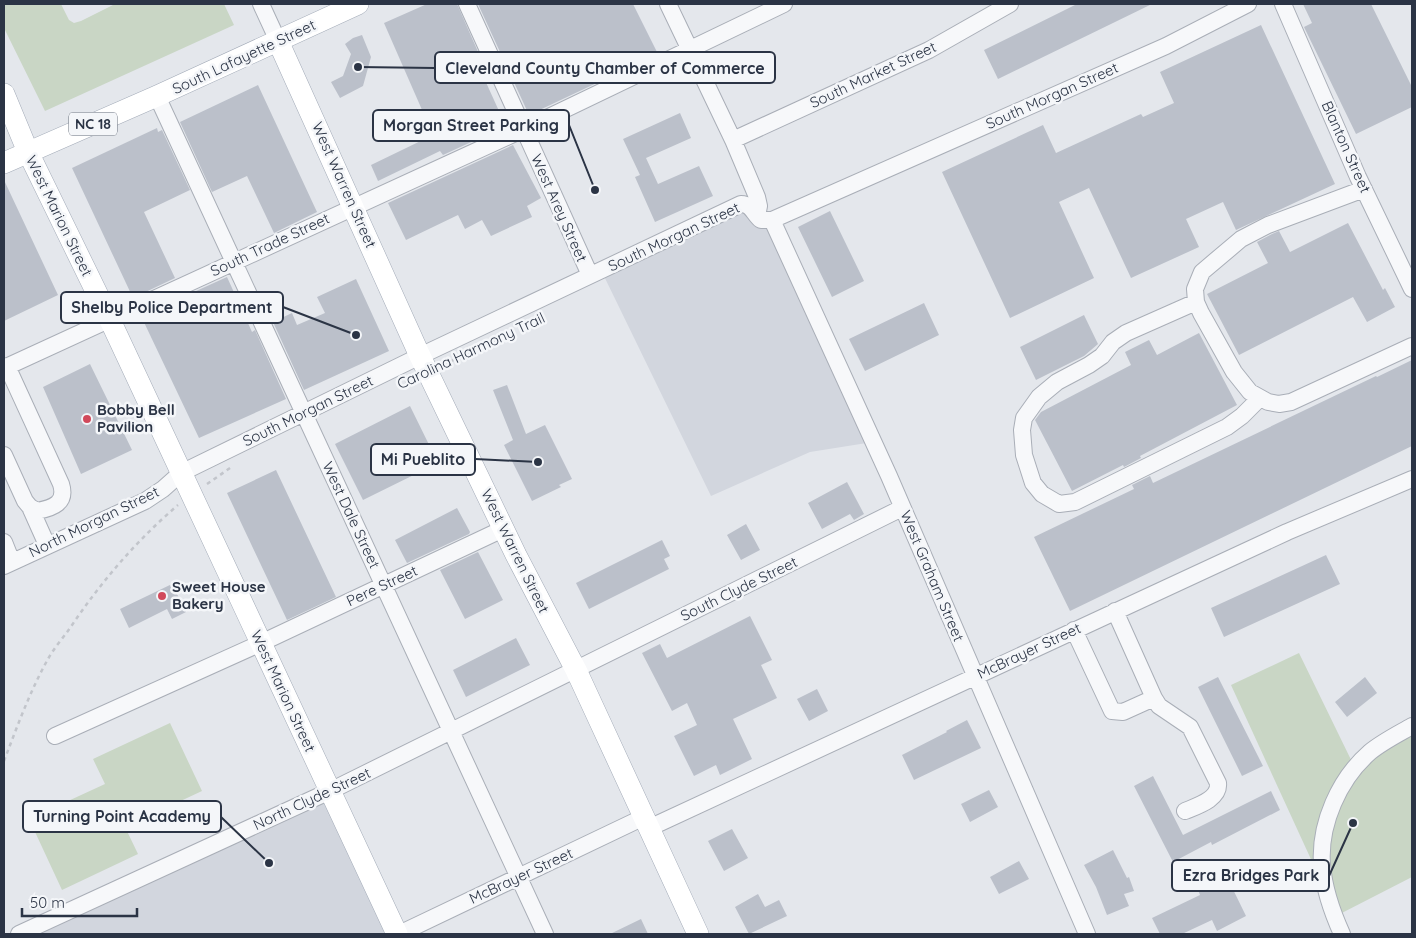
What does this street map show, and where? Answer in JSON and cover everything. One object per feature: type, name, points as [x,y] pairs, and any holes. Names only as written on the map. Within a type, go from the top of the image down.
[{"type":"main road","name":"South Lafayette Street","points":[[157,96],[358,4]]},
{"type":"main road","name":"West Warren Street","points":[[278,41],[424,364],[503,529],[576,670],[698,934]]},
{"type":"main road","name":"West Marion Street","points":[[4,94],[28,152],[110,320],[398,934]]},
{"type":"main road","name":"NC 18","points":[[4,163],[157,96]]},
{"type":"street","name":"West Warren Street","points":[[261,4],[278,41]]},
{"type":"street","name":"West Arey Street","points":[[467,4],[590,275]]},
{"type":"street","name":"West Graham Street","points":[[668,4],[733,140],[764,218],[902,508],[1087,934]]},
{"type":"street","name":"South Trade Street","points":[[6,367],[524,129],[784,4]]},
{"type":"street","name":"South Market Street","points":[[733,140],[929,50],[1010,4]]},
{"type":"street","name":"South Morgan Street","points":[[181,473],[304,414],[424,364],[590,275],[741,204],[746,204],[764,218],[1166,46],[1248,4]]},
{"type":"street","name":"Blanton Street","points":[[1284,4],[1364,190],[1412,289]]},
{"type":"street","name":"West Dale Street","points":[[157,96],[545,934]]},
{"type":"street","points":[[1364,190],[1268,225],[1242,239],[1202,272],[1194,289],[1196,302],[1234,372],[1250,392],[1268,402],[1279,404],[1291,402],[1412,346]]},
{"type":"street","points":[[1196,302],[1126,333],[1113,342],[1102,356],[1057,382],[1039,397],[1024,418],[1022,430],[1024,456],[1033,483],[1042,494],[1059,504],[1075,502],[1227,427],[1242,416],[1260,398]]},
{"type":"street","points":[[6,367],[63,492],[61,499],[56,505],[37,511],[30,507]]},
{"type":"street","points":[[4,454],[47,545]]},
{"type":"street","name":"North Morgan Street","points":[[8,564],[145,501],[163,490],[181,473]]},
{"type":"street","name":"McBrayer Street","points":[[398,934],[519,877],[646,823],[975,676],[1287,532],[1412,479]]},
{"type":"street","name":"South Clyde Street","points":[[576,670],[902,508]]},
{"type":"street","name":"Pere Street","points":[[55,736],[261,644],[503,529]]},
{"type":"street","points":[[4,542],[8,564]]},
{"type":"street","points":[[1115,611],[1154,698],[1159,706],[1190,727],[1218,783],[1219,789],[1216,794],[1185,811]]},
{"type":"street","points":[[1074,630],[1112,711],[1123,712],[1154,698]]},
{"type":"street","name":"North Clyde Street","points":[[19,934],[330,791],[576,670]]},
{"type":"street","points":[[1342,934],[1326,892],[1322,864],[1323,840],[1330,810],[1340,788],[1370,752],[1412,726]]},
{"type":"path","name":"Carolina Harmony Trail","points":[[395,387],[424,364],[502,336]]},
{"type":"path","points":[[4,761],[22,714],[48,660],[85,605],[118,563],[159,522],[191,494],[234,466]]},
{"type":"shaded area","points":[[741,204],[765,221],[873,442],[810,452],[711,496],[601,270]]},
{"type":"shaded area","points":[[330,791],[397,934],[19,934]]},
{"type":"green space","points":[[4,4],[61,4],[69,20],[74,23],[115,4],[224,4],[234,25],[45,111],[4,28]]},
{"type":"green space","points":[[1299,653],[1355,768],[1412,726],[1412,877],[1334,917],[1326,892],[1231,685]]},
{"type":"green space","points":[[170,723],[202,791],[125,827],[138,854],[62,890],[29,819],[105,784],[93,759]]},
{"type":"building","points":[[427,4],[457,4],[479,54],[474,56],[504,122],[502,123],[504,127],[443,155],[440,151],[378,181],[371,165],[433,135],[384,23]]},
{"type":"building","points":[[478,4],[633,4],[658,54],[529,115]]},
{"type":"building","points":[[1077,4],[1152,4],[998,79],[984,50]]},
{"type":"building","points":[[1303,4],[1371,4],[1412,87],[1412,107],[1356,134],[1304,27],[1312,23]]},
{"type":"building","points":[[1261,25],[1335,184],[1236,230],[1223,202],[1186,219],[1199,247],[1131,278],[1089,188],[1059,202],[1094,278],[1010,318],[942,172],[1043,125],[1056,153],[1141,114],[1143,117],[1174,103],[1160,72]]},
{"type":"building","points":[[362,35],[371,57],[363,86],[340,98],[331,82],[343,76],[351,54],[345,44],[353,38]]},
{"type":"building","points":[[258,85],[317,212],[274,233],[247,176],[212,192],[180,122]]},
{"type":"building","points":[[680,113],[691,138],[646,158],[658,184],[699,166],[713,196],[655,222],[635,177],[640,175],[623,139]]},
{"type":"building","points":[[157,128],[158,132],[162,130],[190,190],[144,212],[175,278],[133,298],[72,168]]},
{"type":"building","points":[[513,145],[541,198],[527,206],[532,217],[491,236],[482,220],[465,229],[458,215],[406,240],[388,203]]},
{"type":"building","points":[[4,180],[58,295],[4,321]]},
{"type":"building","points":[[830,211],[864,281],[832,297],[798,227]]},
{"type":"building","points":[[1348,223],[1383,290],[1385,288],[1395,307],[1367,322],[1353,297],[1239,355],[1207,294],[1268,263],[1257,242],[1272,234],[1279,231],[1290,252]]},
{"type":"building","points":[[227,277],[252,332],[255,330],[286,399],[199,438],[141,316]]},
{"type":"building","points":[[356,279],[389,351],[304,390],[273,322],[292,313],[297,325],[325,313],[317,297]]},
{"type":"building","points":[[924,303],[939,335],[865,371],[849,339]]},
{"type":"building","points":[[1084,315],[1098,344],[1084,356],[1036,380],[1020,347]]},
{"type":"building","points":[[1199,333],[1237,405],[1140,456],[1141,458],[1124,467],[1123,465],[1072,491],[1035,420],[1041,412],[1131,365],[1125,352],[1149,340],[1157,355]]},
{"type":"building","points":[[1412,360],[1412,446],[1070,611],[1034,537],[1134,489],[1132,485],[1150,476],[1153,483]]},
{"type":"building","name":"Bobby Bell Pavilion","points":[[90,364],[132,450],[81,474],[43,387]]},
{"type":"building","points":[[507,385],[526,434],[545,425],[572,479],[559,485],[561,487],[532,501],[504,445],[513,440],[493,390]]},
{"type":"building","points":[[410,406],[438,463],[363,500],[335,444]]},
{"type":"building","points":[[276,470],[336,597],[287,620],[227,493]]},
{"type":"building","points":[[847,482],[864,514],[854,520],[850,514],[822,529],[808,503]]},
{"type":"building","points":[[457,508],[470,532],[469,534],[407,563],[395,540]]},
{"type":"building","points":[[746,524],[760,550],[741,560],[727,535]]},
{"type":"building","points":[[662,540],[670,556],[664,559],[669,569],[589,609],[576,583]]},
{"type":"building","points":[[478,552],[503,600],[465,619],[440,570]]},
{"type":"building","points":[[1326,555],[1340,584],[1224,637],[1211,608]]},
{"type":"building","name":"Sweet House Bakery","points":[[172,584],[186,612],[172,619],[167,609],[129,628],[120,609]]},
{"type":"building","points":[[750,616],[772,660],[761,665],[777,698],[733,719],[752,759],[720,775],[716,765],[694,776],[674,736],[697,725],[687,703],[672,711],[642,653],[660,644],[667,658]]},
{"type":"building","points":[[516,638],[530,665],[466,697],[453,670]]},
{"type":"building","points":[[1218,677],[1263,766],[1242,776],[1198,687]]},
{"type":"building","points":[[1365,677],[1377,693],[1347,717],[1335,702]]},
{"type":"building","points":[[817,689],[828,711],[809,721],[797,699]]},
{"type":"building","points":[[967,720],[981,748],[914,780],[902,755]]},
{"type":"building","points":[[1153,776],[1183,835],[1271,791],[1280,810],[1212,845],[1211,842],[1173,862],[1134,786]]},
{"type":"building","points":[[989,790],[998,807],[970,822],[961,804]]},
{"type":"building","points":[[732,829],[748,858],[724,871],[708,841]]},
{"type":"building","points":[[1113,850],[1127,878],[1129,877],[1134,891],[1124,894],[1129,906],[1107,915],[1096,887],[1084,865]]},
{"type":"building","points":[[1019,861],[1029,879],[999,894],[990,877]]},
{"type":"building","points":[[1224,871],[1246,916],[1217,931],[1212,920],[1182,934],[1160,934],[1152,918],[1200,895],[1196,885]]},
{"type":"building","points":[[758,894],[765,907],[779,900],[787,916],[749,934],[735,907]]},
{"type":"building","points":[[641,919],[648,934],[610,934]]},
{"type":"place","name":"Cleveland County Chamber of Commerce","points":[[358,67]]},
{"type":"place","name":"Morgan Street Parking","points":[[595,190]]},
{"type":"place","name":"Shelby Police Department","points":[[356,335]]},
{"type":"place","name":"Bobby Bell Pavilion","points":[[87,419]]},
{"type":"place","name":"Mi Pueblito","points":[[538,462]]},
{"type":"place","name":"Sweet House Bakery","points":[[162,596]]},
{"type":"place","name":"Ezra Bridges Park","points":[[1353,823]]},
{"type":"place","name":"Turning Point Academy","points":[[269,863]]}]
